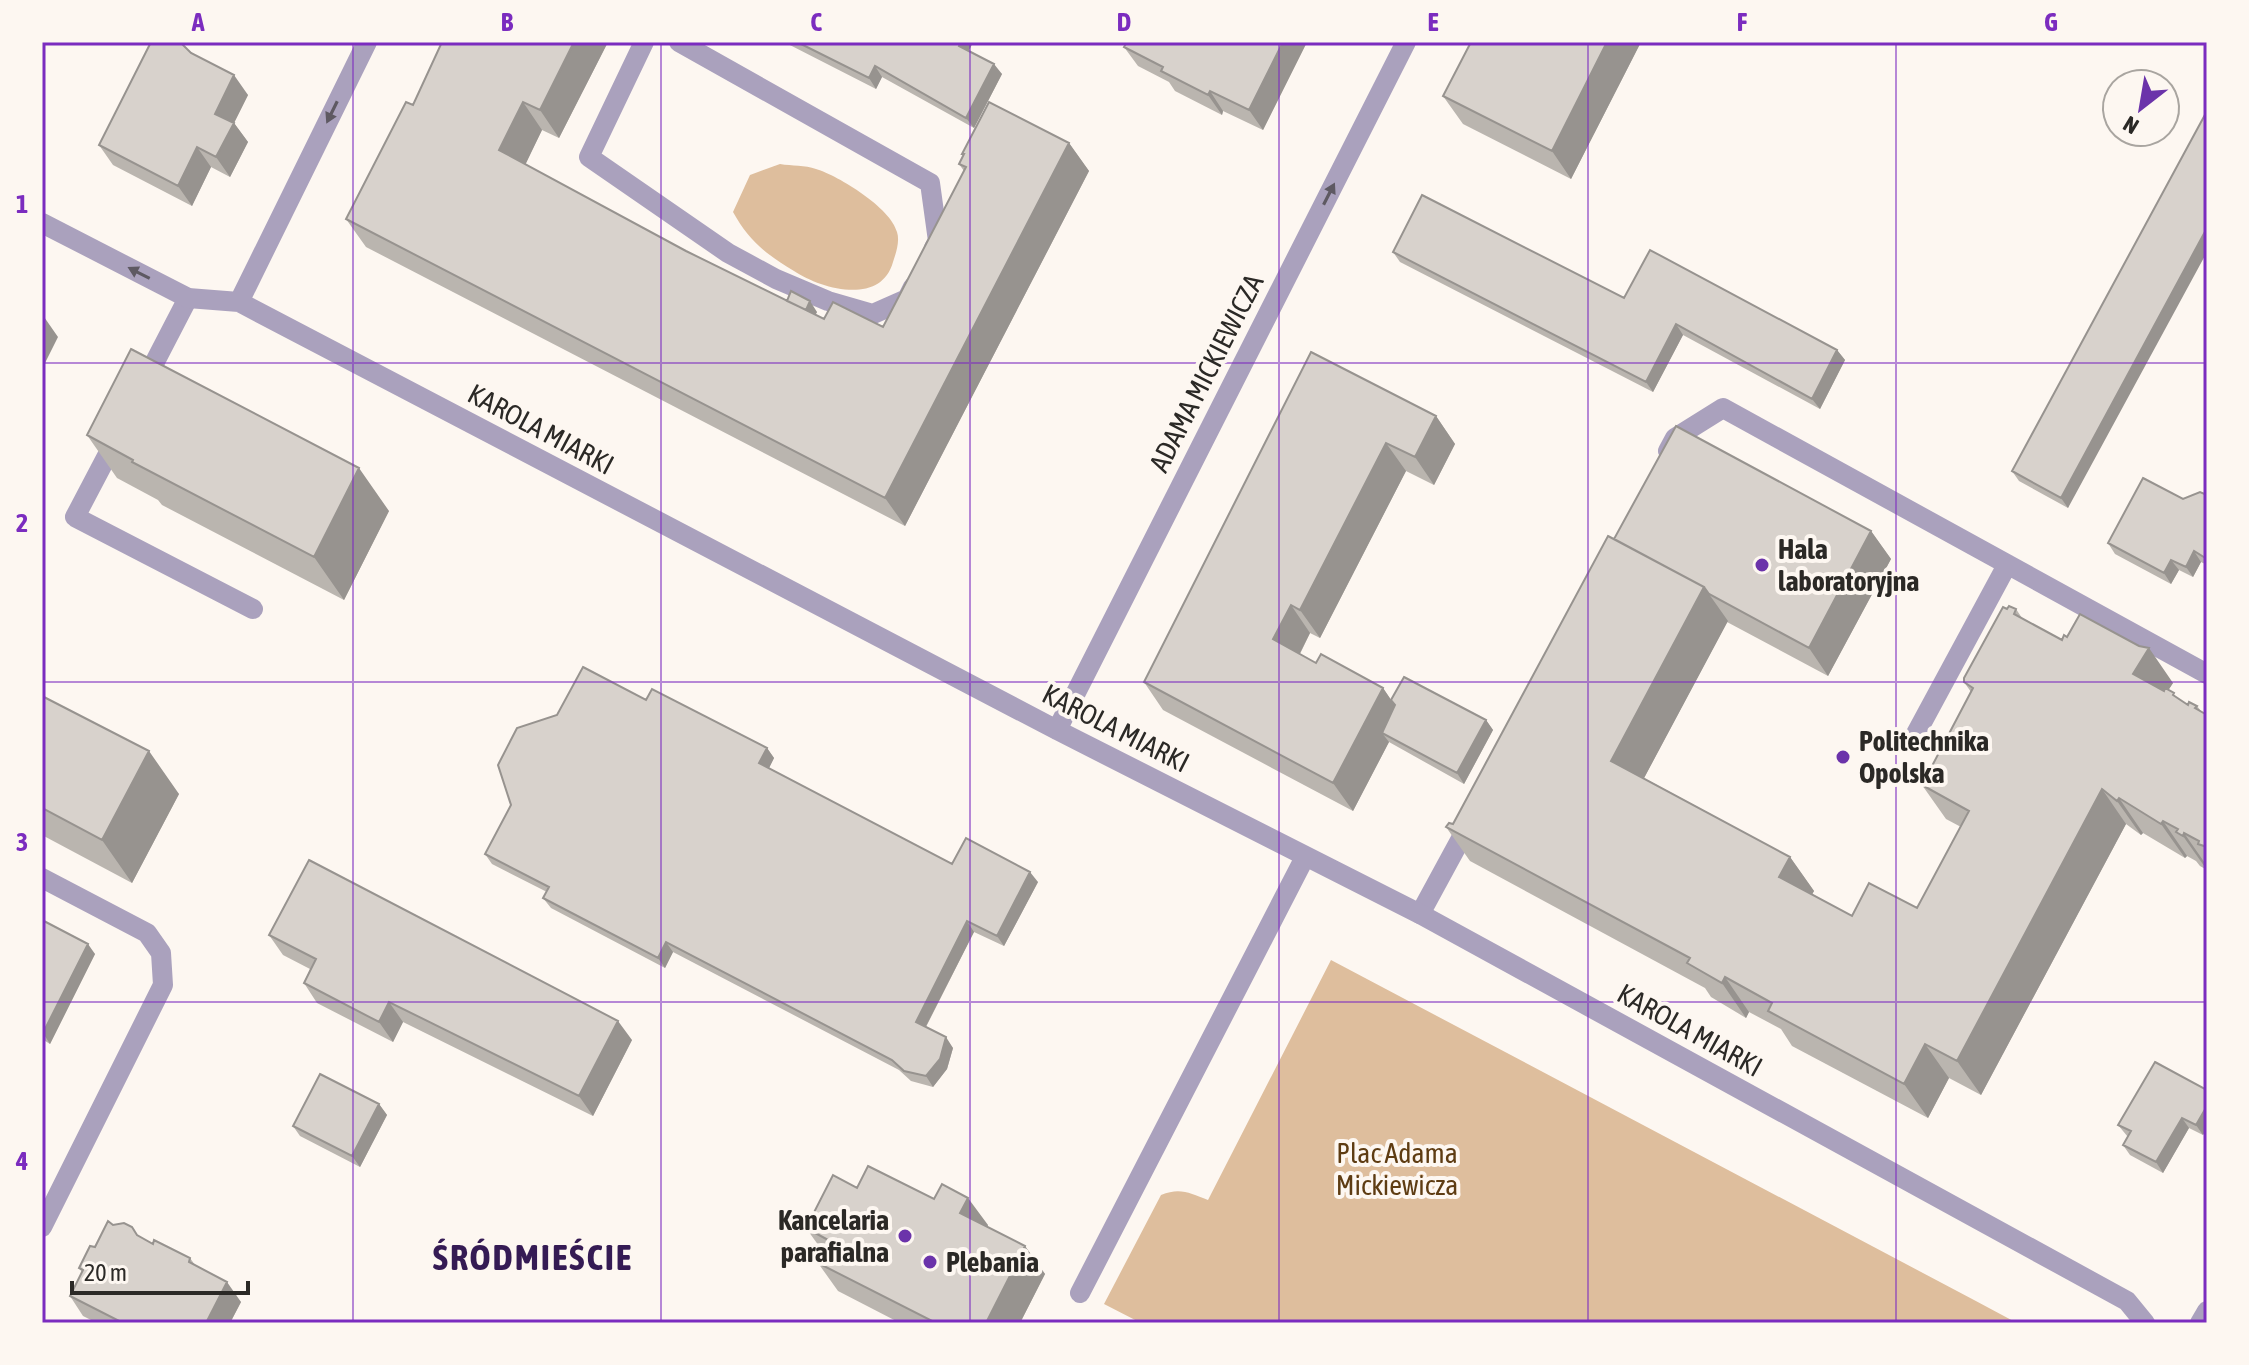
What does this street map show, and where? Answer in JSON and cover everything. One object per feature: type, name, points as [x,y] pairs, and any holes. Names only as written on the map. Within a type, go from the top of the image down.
[{"type":"street","points":[[239,302],[367,42]]},
{"type":"street","points":[[644,42],[589,157],[728,253],[776,279],[828,301],[873,314],[907,299],[938,241],[930,183],[679,42]]},
{"type":"street","name":"ADAMA MICKIEWICZA","points":[[1057,730],[1406,42]]},
{"type":"street","name":"KAROLA MIARKI","points":[[42,223],[188,298],[239,302],[1057,730],[1420,914],[2127,1301],[2145,1323]]},
{"type":"street","points":[[138,395],[188,298]]},
{"type":"street","points":[[1661,466],[1675,438],[1723,408],[2207,674]]},
{"type":"street","points":[[124,422],[75,517],[253,609]]},
{"type":"street","points":[[1912,741],[2007,565]]},
{"type":"street","points":[[1420,914],[1478,807]]},
{"type":"street","points":[[1080,1293],[1305,857]]},
{"type":"street","points":[[42,878],[147,933],[161,953],[163,985],[42,1227]]},
{"type":"street","points":[[2200,1323],[2207,1311]]},
{"type":"green space","points":[[780,164],[826,173],[863,194],[885,213],[893,223],[898,239],[886,276],[864,289],[834,288],[794,271],[752,239],[733,212],[750,175]]},
{"type":"green space","name":"Plac Adama Mickiewicza","points":[[1331,960],[2017,1323],[1141,1323],[1104,1304],[1161,1195],[1179,1191],[1208,1200]]},
{"type":"building","points":[[151,42],[180,42],[191,53],[234,75],[215,114],[234,123],[216,157],[197,147],[178,186],[99,145]]},
{"type":"building","points":[[442,42],[574,42],[540,110],[523,102],[499,150],[686,251],[824,319],[833,302],[883,327],[966,167],[959,164],[962,154],[989,102],[1069,143],[885,498],[346,219],[406,102],[413,105]]},
{"type":"building","points":[[797,42],[961,42],[959,46],[994,64],[966,118],[875,66],[869,78]]},
{"type":"building","points":[[1127,42],[1283,42],[1249,110],[1210,91],[1208,95],[1161,71],[1163,67],[1124,47]]},
{"type":"building","points":[[1471,42],[1607,42],[1552,151],[1443,96]]},
{"type":"building","points":[[2207,111],[2207,228],[2061,498],[2012,471]]},
{"type":"building","points":[[1422,195],[1624,298],[1650,250],[1837,350],[1812,399],[1676,324],[1646,382],[1393,252]]},
{"type":"building","points":[[791,291],[810,301],[806,310],[787,301]]},
{"type":"building","points":[[131,349],[359,468],[314,557],[132,462],[87,435]]},
{"type":"building","points":[[1311,352],[1436,416],[1415,457],[1386,443],[1300,610],[1291,605],[1273,639],[1316,663],[1321,654],[1383,688],[1333,783],[1144,682]]},
{"type":"building","name":"Hala laboratoryjna","points":[[1676,426],[1871,531],[1809,648],[1614,539]]},
{"type":"building","points":[[2143,478],[2183,499],[2200,492],[2207,495],[2207,559],[2194,551],[2186,567],[2171,560],[2164,573],[2108,543]]},
{"type":"building","points":[[1608,536],[1704,587],[1611,761],[1790,857],[1779,877],[1852,916],[1869,883],[1917,908],[1969,811],[1922,785],[1973,688],[1964,682],[1964,678],[2003,607],[2016,609],[2014,614],[2062,640],[2064,635],[2067,637],[2080,614],[2139,646],[2149,648],[2133,674],[2164,691],[2165,688],[2207,715],[2207,847],[2119,798],[2117,801],[2102,789],[1957,1061],[1925,1044],[1904,1084],[1768,1011],[1772,1003],[1725,977],[1722,983],[1687,963],[1690,958],[1446,827],[1449,823],[1453,824]]},
{"type":"building","points":[[583,667],[646,700],[652,689],[767,748],[759,763],[952,864],[966,838],[1030,872],[997,936],[967,921],[916,1022],[946,1037],[940,1059],[926,1076],[904,1071],[892,1060],[666,942],[658,958],[543,898],[549,887],[485,854],[511,805],[498,765],[517,728],[557,715]]},
{"type":"building","points":[[1404,677],[1486,720],[1457,773],[1382,733],[1395,705],[1391,700]]},
{"type":"building","points":[[42,696],[149,751],[102,840],[42,808]]},
{"type":"building","points":[[309,860],[618,1021],[579,1096],[389,1002],[379,1022],[304,983],[316,959],[269,935]]},
{"type":"building","points":[[42,920],[88,944],[43,1033],[42,1033]]},
{"type":"building","points":[[2155,1062],[2207,1090],[2207,1106],[2196,1125],[2182,1118],[2156,1162],[2123,1145],[2131,1131],[2118,1125]]},
{"type":"building","points":[[320,1074],[379,1104],[352,1156],[293,1126]]},
{"type":"building","name":"Plebania","points":[[868,1166],[934,1199],[942,1184],[968,1198],[960,1213],[1025,1246],[986,1323],[936,1323],[818,1263],[830,1241],[806,1228],[833,1175],[857,1188]]},
{"type":"building","points":[[108,1221],[113,1225],[124,1223],[132,1227],[137,1235],[190,1258],[189,1262],[227,1282],[206,1323],[123,1323],[70,1296],[83,1270],[79,1268],[90,1246],[95,1247]]},
{"type":"place","name":"Hala laboratoryjna","points":[[1762,565]]},
{"type":"place","name":"Politechnika Opolska","points":[[1843,757]]},
{"type":"place","name":"Kancelaria parafialna","points":[[905,1236]]},
{"type":"place","name":"Plebania","points":[[930,1262]]},
{"type":"district","name":"ŚRÓDMIEŚCIE","points":[[533,1257]]}]
